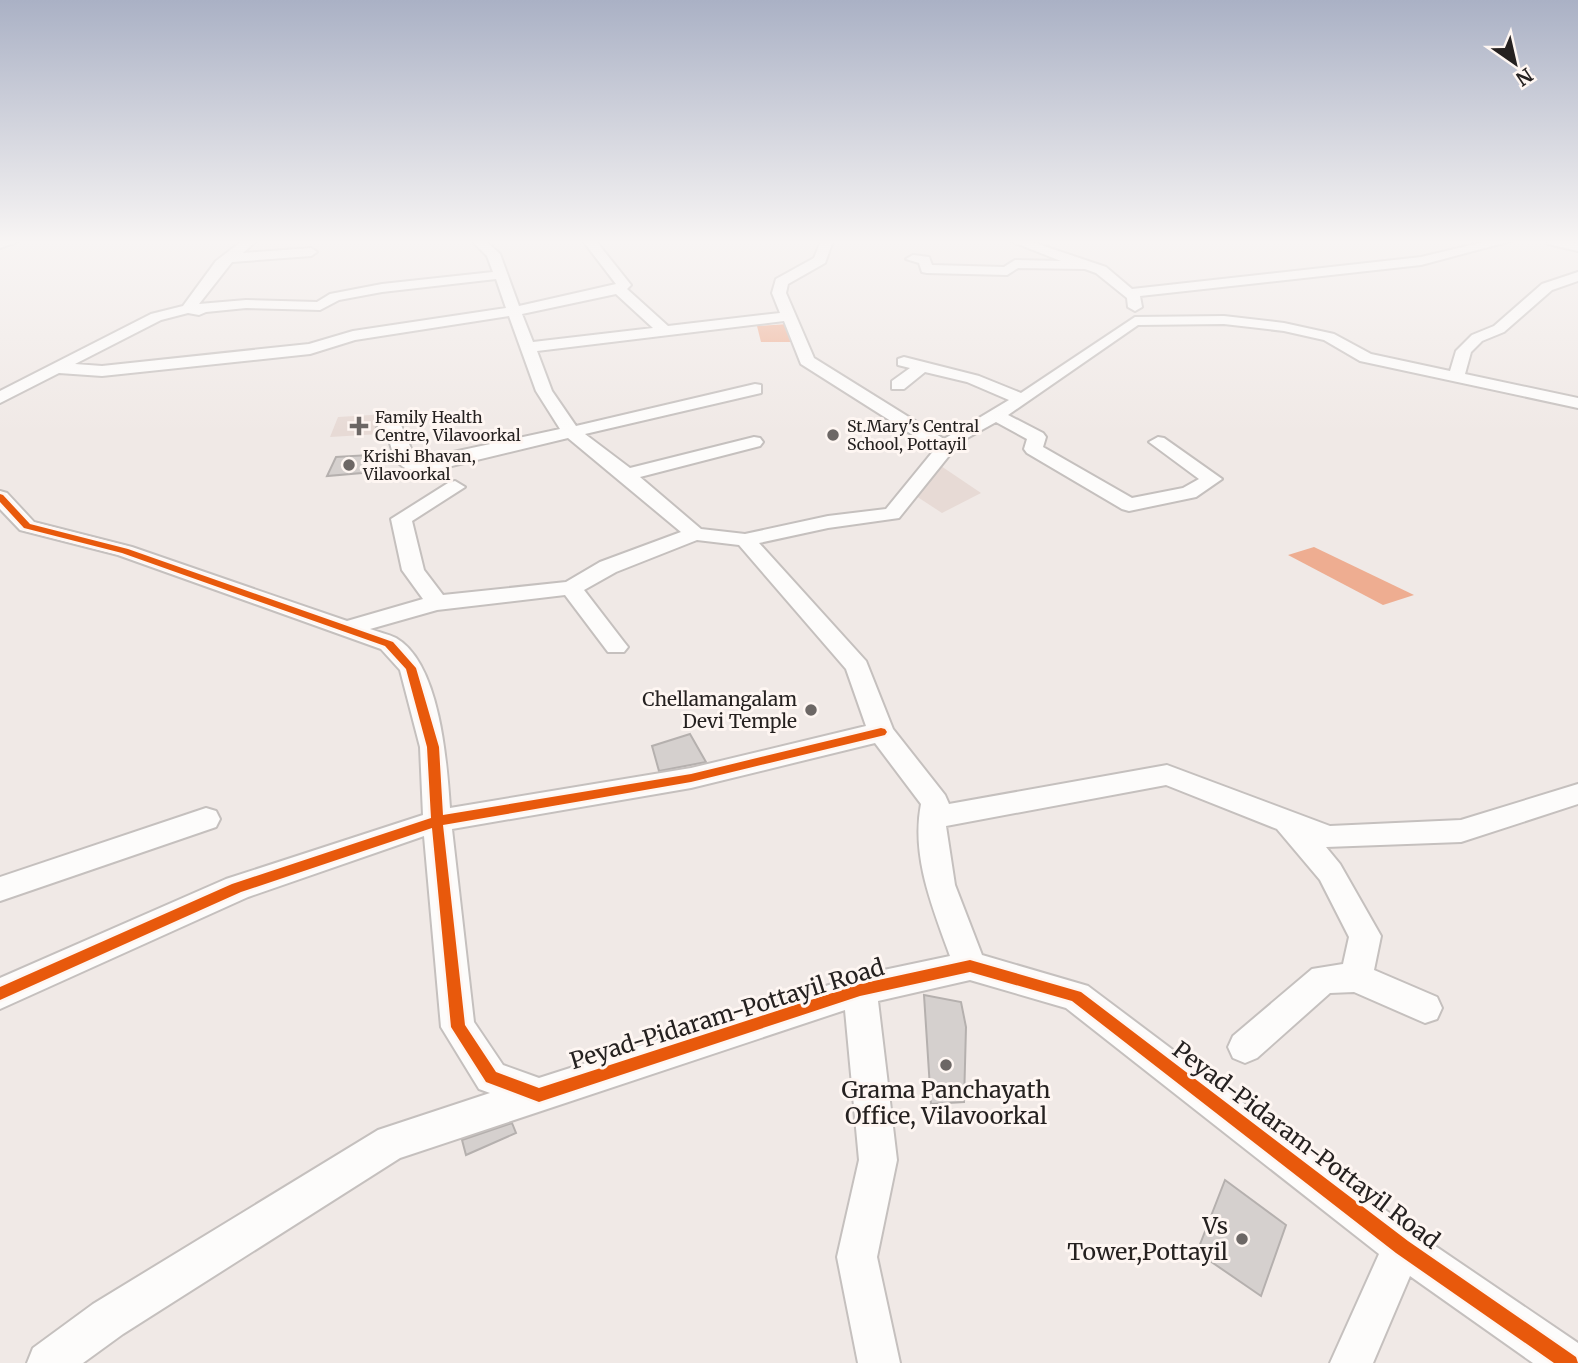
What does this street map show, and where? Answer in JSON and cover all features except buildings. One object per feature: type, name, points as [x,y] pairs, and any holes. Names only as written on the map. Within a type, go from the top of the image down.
[{"type":"street","points":[[188,310],[192,305]]},
{"type":"street","points":[[0,398],[156,317],[188,310],[240,305]]},
{"type":"street","points":[[268,305],[322,305]]},
{"type":"street","points":[[511,305],[544,391],[571,432],[627,475],[695,534]]},
{"type":"street","points":[[56,368],[102,372],[310,349],[354,336],[548,305]]},
{"type":"street","points":[[636,305],[667,332]]},
{"type":"street","points":[[784,305],[807,361],[869,397],[946,448]]},
{"type":"street","points":[[1134,305],[1135,321]]},
{"type":"street","points":[[1456,378],[1464,351],[1477,338],[1499,329],[1527,305]]},
{"type":"street","points":[[188,310],[237,316]]},
{"type":"street","points":[[529,347],[789,316]]},
{"type":"street","points":[[348,629],[403,610],[437,603],[571,588],[608,567],[695,534],[745,540],[828,522],[892,514],[954,438],[1022,400],[1135,321],[1224,320],[1284,327],[1329,337],[1366,358],[1578,403]]},
{"type":"street","points":[[904,362],[973,379],[1022,400]]},
{"type":"street","points":[[898,385],[922,367]]},
{"type":"street","points":[[386,428],[395,429],[404,459],[411,466],[432,465],[755,389]]},
{"type":"street","points":[[996,415],[1037,436],[1032,449],[1129,505],[1189,493],[1212,479],[1158,442]]},
{"type":"street","points":[[627,475],[754,442]]},
{"type":"street","points":[[437,603],[413,570],[401,519],[455,487]]},
{"type":"street","points":[[0,497],[27,526],[125,551],[389,644],[411,668],[433,747],[437,821],[458,1027],[491,1077],[539,1095]]},
{"type":"street","points":[[745,540],[807,607],[857,667],[881,732],[935,802],[931,818],[940,884],[970,967]]},
{"type":"street","points":[[571,588],[616,647]]},
{"type":"street","points":[[0,994],[237,888],[437,821],[691,778],[881,732]]},
{"type":"street","points":[[931,818],[1167,775],[1329,837],[1461,831],[1578,793]]},
{"type":"street","points":[[0,889],[206,819]]},
{"type":"street","points":[[1286,821],[1330,872],[1366,936],[1356,978]]},
{"type":"street","name":"Peyad-Pidaram-Pottayil Road","points":[[48,1363],[108,1319],[391,1143],[860,990],[970,967],[1076,996],[1402,1247],[1570,1363]]},
{"type":"street","points":[[1245,1047],[1323,979],[1356,978],[1425,1008]]},
{"type":"street","points":[[860,990],[877,1160],[857,1257],[878,1363]]},
{"type":"street","points":[[1351,1363],[1402,1247]]},
{"type":"shaded area","points":[[788,324],[792,342],[761,342],[757,326]]},
{"type":"shaded area","name":"Family Health Centre, Vilavoorkal","points":[[387,414],[380,434],[330,437],[338,417]]},
{"type":"shaded area","points":[[938,464],[981,493],[942,513],[916,496]]},
{"type":"shaded area","points":[[1314,547],[1414,595],[1383,605],[1288,555]]},
{"type":"cycle path","points":[[0,497],[27,526],[125,551],[389,644],[411,668],[433,747],[437,821],[458,1027],[491,1077],[539,1095],[860,990],[970,966],[1076,996],[1402,1247],[1570,1363]]},
{"type":"cycle path","points":[[0,994],[237,888],[437,821],[691,778],[881,732]]},
{"type":"place","name":"Family Health Centre, Vilavoorkal","points":[[359,426]]},
{"type":"place","name":"St.Mary's Central School, Pottayil","points":[[833,435]]},
{"type":"place","name":"Krishi Bhavan, Vilavoorkal","points":[[349,465]]},
{"type":"place","name":"Chellamangalam Devi Temple","points":[[811,710]]},
{"type":"place","name":"Grama Panchayath Office, Vilavoorkal","points":[[946,1065]]},
{"type":"place","name":"Vs Tower,Pottayil","points":[[1242,1239]]}]
